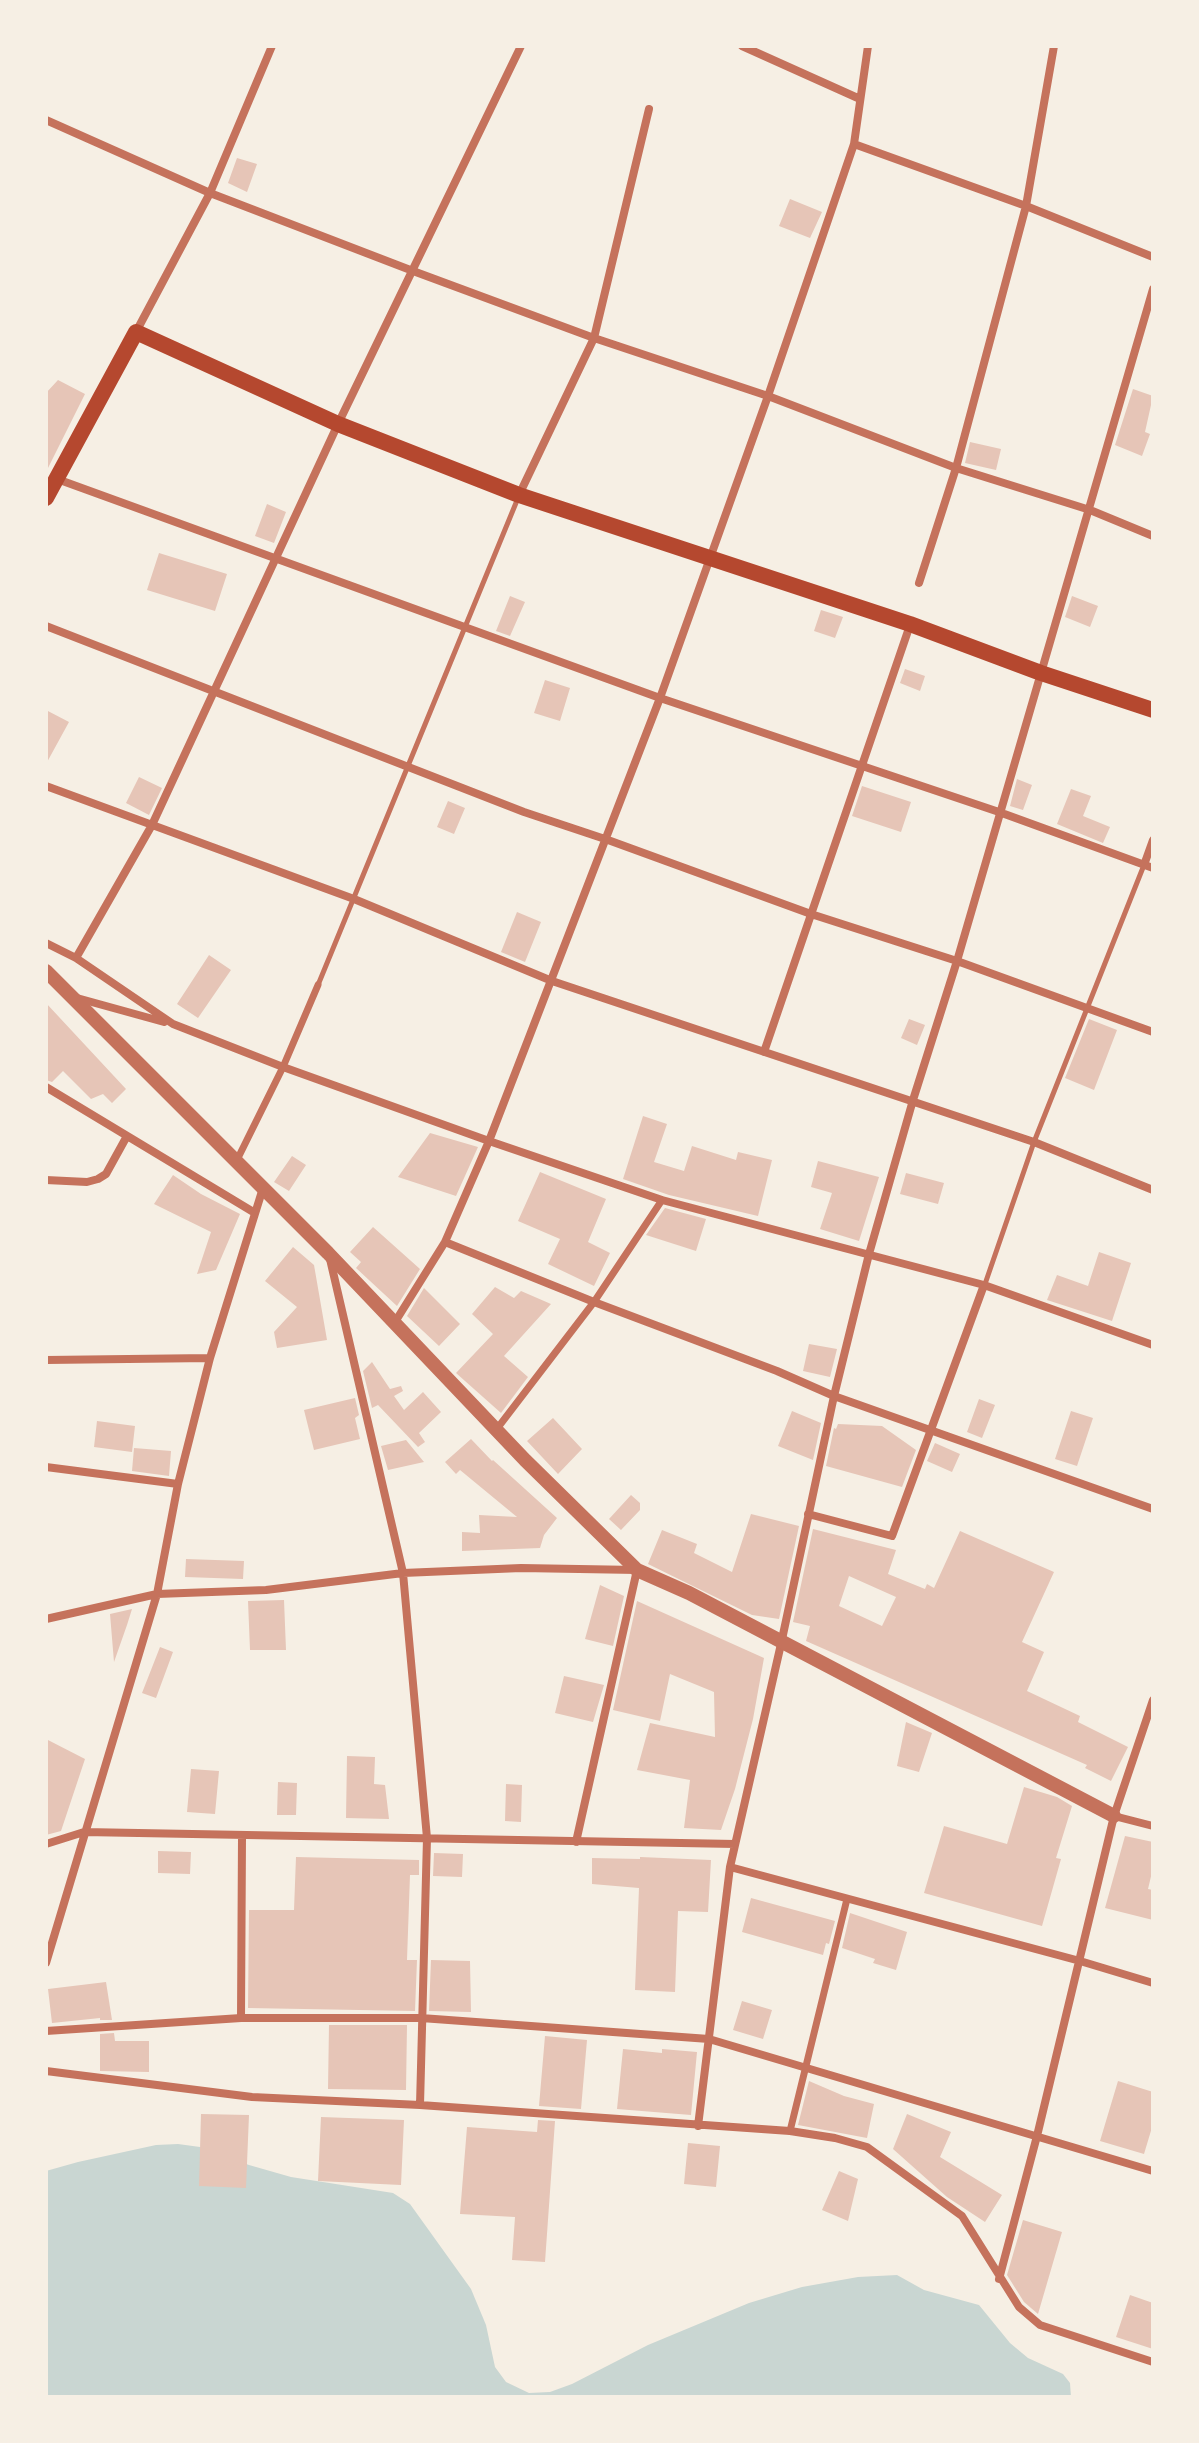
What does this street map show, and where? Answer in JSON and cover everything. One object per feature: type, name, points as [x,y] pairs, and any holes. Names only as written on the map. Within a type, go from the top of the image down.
[{"type":"main road","points":[[46,498],[136,332],[338,424],[519,495],[910,624],[1041,673],[1153,710]]},
{"type":"street","points":[[136,332],[210,193],[272,46]]},
{"type":"street","points":[[76,958],[152,825],[338,424],[521,46]]},
{"type":"street","points":[[742,46],[860,99]]},
{"type":"street","points":[[395,1322],[445,1242],[489,1141],[608,840],[768,396],[854,144],[868,46]]},
{"type":"street","points":[[919,583],[956,468],[1026,206],[1054,46]]},
{"type":"street","points":[[519,495],[594,338],[649,109]]},
{"type":"street","points":[[46,120],[210,193],[413,271],[594,338],[768,396],[956,468],[1090,510],[1153,536]]},
{"type":"street","points":[[854,144],[1026,206],[1153,257]]},
{"type":"street","points":[[698,2126],[730,1867],[834,1396],[869,1254],[1153,289]]},
{"type":"street","points":[[57,479],[660,698],[999,812],[1148,866],[1153,840]]},
{"type":"street","points":[[764,1052],[910,624]]},
{"type":"street","points":[[46,626],[524,812],[1153,1032]]},
{"type":"street","points":[[46,786],[354,899],[552,981],[1034,1142],[1153,1190]]},
{"type":"street","points":[[46,943],[76,958],[173,1024]]},
{"type":"street","points":[[46,971],[328,1253],[496,1430],[637,1570],[689,1593],[781,1644],[1114,1816],[1153,1826]]},
{"type":"street","points":[[236,1162],[283,1067],[318,985]]},
{"type":"street","points":[[73,997],[173,1024],[283,1067],[662,1200],[984,1285],[1153,1345]]},
{"type":"street","points":[[46,1087],[255,1213]]},
{"type":"street","points":[[46,1180],[87,1182],[98,1179],[106,1174],[127,1136]]},
{"type":"street","points":[[46,1963],[157,1594],[178,1484],[210,1358],[263,1188]]},
{"type":"street","points":[[496,1430],[594,1302],[662,1200]]},
{"type":"street","points":[[445,1242],[834,1396],[1153,1509]]},
{"type":"street","points":[[328,1253],[403,1573],[427,1838],[420,2105]]},
{"type":"street","points":[[808,1514],[892,1536],[984,1285]]},
{"type":"street","points":[[46,1360],[210,1358]]},
{"type":"street","points":[[46,1467],[178,1484]]},
{"type":"street","points":[[46,1619],[157,1594],[266,1590],[403,1573],[521,1568],[637,1570]]},
{"type":"street","points":[[576,1842],[637,1570]]},
{"type":"street","points":[[999,2279],[1037,2136],[1114,1816],[1153,1700]]},
{"type":"street","points":[[46,1844],[84,1832],[735,1844]]},
{"type":"street","points":[[241,2018],[242,1837]]},
{"type":"street","points":[[730,1867],[1153,1983]]},
{"type":"street","points":[[790,2131],[847,1899]]},
{"type":"street","points":[[46,2031],[241,2018],[421,2018],[709,2039],[1153,2171]]},
{"type":"street","points":[[46,2071],[252,2097],[420,2105],[790,2131],[835,2138],[867,2147],[962,2216],[1019,2307],[1040,2325],[1153,2362]]},
{"type":"lane","points":[[318,985],[519,495]]},
{"type":"lane","points":[[984,1285],[1085,1007],[1148,866]]},
{"type":"shaded area","points":[[156,2145],[200,2147],[291,2177],[393,2193],[410,2204],[471,2289],[486,2325],[495,2367],[506,2382],[529,2393],[550,2392],[572,2384],[648,2345],[749,2303],[802,2287],[858,2277],[897,2275],[924,2290],[979,2305],[1010,2343],[1028,2358],[1063,2374],[1070,2383],[1071,2397],[46,2397],[46,2171]]},
{"type":"building","points":[[237,158],[257,164],[247,192],[228,183]]},
{"type":"building","points":[[790,199],[822,212],[810,238],[779,226]]},
{"type":"building","points":[[58,380],[85,394],[46,472],[46,393]]},
{"type":"building","points":[[1133,389],[1153,396],[1145,432],[1150,434],[1142,456],[1115,445]]},
{"type":"building","points":[[970,442],[1001,449],[996,470],[965,463]]},
{"type":"building","points":[[267,504],[286,512],[274,543],[255,536]]},
{"type":"building","points":[[159,553],[227,574],[215,611],[147,590]]},
{"type":"building","points":[[510,596],[525,602],[510,636],[496,631]]},
{"type":"building","points":[[1072,596],[1098,606],[1090,627],[1065,617]]},
{"type":"building","points":[[821,610],[843,617],[835,638],[814,631]]},
{"type":"building","points":[[905,669],[925,676],[920,691],[900,683]]},
{"type":"building","points":[[545,680],[570,688],[560,721],[534,713]]},
{"type":"building","points":[[46,710],[69,722],[46,764]]},
{"type":"building","points":[[139,777],[162,788],[149,815],[126,803]]},
{"type":"building","points":[[1017,779],[1032,785],[1023,810],[1010,806]]},
{"type":"building","points":[[862,786],[911,802],[901,832],[852,816]]},
{"type":"building","points":[[1071,789],[1091,796],[1083,816],[1110,827],[1103,843],[1057,824]]},
{"type":"building","points":[[448,801],[465,808],[454,834],[437,827]]},
{"type":"building","points":[[517,912],[541,922],[525,962],[501,952]]},
{"type":"building","points":[[209,955],[231,970],[198,1018],[177,1004]]},
{"type":"building","points":[[46,1003],[126,1089],[112,1103],[103,1094],[91,1099],[63,1071],[52,1082],[46,1080]]},
{"type":"building","points":[[909,1019],[925,1025],[917,1045],[901,1038]]},
{"type":"building","points":[[1089,1019],[1117,1030],[1094,1090],[1065,1078]]},
{"type":"building","points":[[643,1116],[667,1124],[654,1162],[684,1171],[692,1146],[736,1160],[738,1152],[772,1160],[758,1216],[669,1195],[623,1179]]},
{"type":"building","points":[[430,1133],[478,1147],[456,1196],[398,1177]]},
{"type":"building","points":[[292,1156],[306,1165],[289,1191],[274,1182]]},
{"type":"building","points":[[818,1161],[879,1177],[859,1241],[820,1229],[832,1193],[811,1187]]},
{"type":"building","points":[[540,1172],[606,1199],[588,1242],[610,1253],[594,1286],[548,1264],[560,1239],[518,1221]]},
{"type":"building","points":[[906,1173],[944,1183],[938,1204],[900,1194]]},
{"type":"building","points":[[173,1175],[240,1214],[216,1270],[197,1274],[211,1232],[154,1204]]},
{"type":"building","points":[[665,1208],[706,1219],[696,1251],[646,1235]]},
{"type":"building","points":[[373,1227],[420,1269],[397,1306],[356,1268],[361,1262],[350,1252]]},
{"type":"building","points":[[293,1247],[314,1265],[327,1340],[277,1348],[274,1332],[297,1307],[265,1281]]},
{"type":"building","points":[[1099,1252],[1131,1263],[1112,1321],[1047,1300],[1057,1275],[1088,1286]]},
{"type":"building","points":[[495,1287],[514,1298],[521,1291],[551,1304],[504,1356],[528,1377],[501,1413],[456,1373],[493,1334],[472,1314]]},
{"type":"building","points":[[424,1288],[460,1324],[439,1346],[407,1316]]},
{"type":"building","points":[[809,1344],[837,1349],[830,1377],[803,1371]]},
{"type":"building","points":[[372,1362],[390,1389],[401,1386],[403,1391],[394,1396],[404,1410],[423,1392],[441,1412],[419,1433],[425,1442],[418,1447],[378,1405],[372,1408],[363,1371]]},
{"type":"building","points":[[355,1398],[359,1415],[355,1418],[360,1439],[314,1450],[304,1410]]},
{"type":"building","points":[[979,1399],[995,1405],[982,1438],[967,1432]]},
{"type":"building","points":[[792,1411],[821,1423],[813,1460],[778,1446]]},
{"type":"building","points":[[1071,1411],[1093,1418],[1077,1466],[1055,1459]]},
{"type":"building","points":[[553,1418],[582,1449],[558,1474],[527,1441]]},
{"type":"building","points":[[97,1421],[135,1426],[132,1452],[94,1447]]},
{"type":"building","points":[[838,1424],[882,1426],[916,1450],[902,1487],[826,1466],[834,1428]]},
{"type":"building","points":[[471,1439],[557,1518],[544,1535],[540,1548],[462,1551],[462,1532],[480,1533],[479,1515],[517,1517],[460,1470],[456,1474],[445,1462]]},
{"type":"building","points":[[406,1440],[424,1462],[388,1470],[381,1446]]},
{"type":"building","points":[[935,1443],[960,1454],[952,1472],[927,1461]]},
{"type":"building","points":[[134,1448],[171,1451],[169,1476],[132,1471]]},
{"type":"building","points":[[631,1495],[640,1503],[640,1510],[621,1530],[609,1519]]},
{"type":"building","points":[[751,1514],[799,1526],[779,1619],[752,1615],[648,1564],[662,1530],[697,1544],[694,1553],[732,1572]]},
{"type":"building","points":[[813,1529],[896,1550],[888,1574],[925,1589],[927,1584],[934,1588],[960,1531],[1054,1572],[1022,1642],[1044,1652],[1027,1691],[1080,1716],[1078,1722],[1128,1747],[1111,1781],[1085,1768],[1087,1765],[806,1641],[810,1626],[793,1622]],"holes":[[[849,1576],[896,1597],[882,1626],[839,1606]]]},
{"type":"building","points":[[186,1559],[244,1561],[243,1579],[185,1577]]},
{"type":"building","points":[[600,1585],[624,1596],[613,1646],[585,1639]]},
{"type":"building","points":[[284,1600],[286,1650],[250,1650],[248,1601]]},
{"type":"building","points":[[637,1601],[764,1658],[753,1719],[721,1830],[684,1828],[690,1780],[637,1770],[650,1723],[715,1737],[714,1692],[670,1674],[660,1721],[613,1710]]},
{"type":"building","points":[[132,1609],[127,1625],[114,1662],[110,1614]]},
{"type":"building","points":[[160,1647],[173,1652],[156,1698],[142,1693]]},
{"type":"building","points":[[564,1676],[604,1685],[593,1722],[555,1713]]},
{"type":"building","points":[[906,1722],[932,1733],[919,1772],[897,1766]]},
{"type":"building","points":[[46,1739],[85,1759],[61,1831],[46,1835]]},
{"type":"building","points":[[347,1756],[375,1757],[374,1784],[385,1785],[389,1819],[346,1818]]},
{"type":"building","points":[[191,1769],[219,1771],[215,1814],[187,1812]]},
{"type":"building","points":[[278,1782],[297,1783],[296,1815],[277,1815]]},
{"type":"building","points":[[506,1784],[522,1785],[521,1822],[505,1821]]},
{"type":"building","points":[[1024,1787],[1057,1797],[1072,1806],[1056,1858],[1061,1859],[1042,1926],[924,1893],[944,1826],[1007,1844]]},
{"type":"building","points":[[1125,1836],[1153,1842],[1153,1868],[1148,1889],[1153,1890],[1153,1920],[1105,1908]]},
{"type":"building","points":[[158,1851],[191,1852],[190,1874],[158,1873]]},
{"type":"building","points":[[434,1853],[463,1854],[462,1877],[433,1876]]},
{"type":"building","points":[[296,1857],[419,1860],[419,1875],[410,1875],[407,1960],[417,1960],[415,2011],[248,2008],[249,1910],[294,1910]]},
{"type":"building","points":[[592,1858],[711,1860],[708,1912],[678,1911],[675,1992],[635,1990],[639,1888],[592,1884]]},
{"type":"building","points":[[751,1898],[835,1921],[823,1955],[742,1932]]},
{"type":"building","points":[[850,1913],[907,1932],[896,1970],[842,1948]]},
{"type":"building","points":[[431,1960],[470,1961],[471,2012],[429,2011]]},
{"type":"building","points":[[106,1982],[112,2020],[100,2018],[52,2023],[48,1989]]},
{"type":"building","points":[[742,2001],[772,2010],[763,2039],[733,2030]]},
{"type":"building","points":[[329,2025],[407,2025],[406,2090],[328,2089]]},
{"type":"building","points":[[114,2033],[115,2041],[149,2041],[149,2072],[100,2071],[100,2034]]},
{"type":"building","points":[[545,2036],[587,2040],[581,2109],[539,2106]]},
{"type":"building","points":[[623,2049],[662,2053],[662,2049],[697,2052],[691,2115],[617,2109]]},
{"type":"building","points":[[809,2081],[844,2096],[874,2104],[867,2138],[798,2125]]},
{"type":"building","points":[[1118,2081],[1153,2092],[1153,2124],[1144,2154],[1100,2141]]},
{"type":"building","points":[[201,2114],[249,2115],[246,2188],[199,2186]]},
{"type":"building","points":[[907,2114],[951,2132],[940,2157],[1002,2195],[985,2222],[947,2197],[893,2149]]},
{"type":"building","points":[[321,2117],[404,2120],[401,2185],[318,2181]]},
{"type":"building","points":[[538,2120],[555,2121],[545,2262],[512,2260],[515,2217],[460,2214],[467,2127],[537,2132]]},
{"type":"building","points":[[688,2143],[720,2146],[716,2187],[684,2184]]},
{"type":"building","points":[[839,2171],[858,2179],[848,2221],[822,2210]]},
{"type":"building","points":[[1023,2220],[1062,2232],[1038,2314],[1024,2302],[1007,2275]]},
{"type":"building","points":[[1130,2295],[1153,2303],[1153,2349],[1116,2337]]}]
